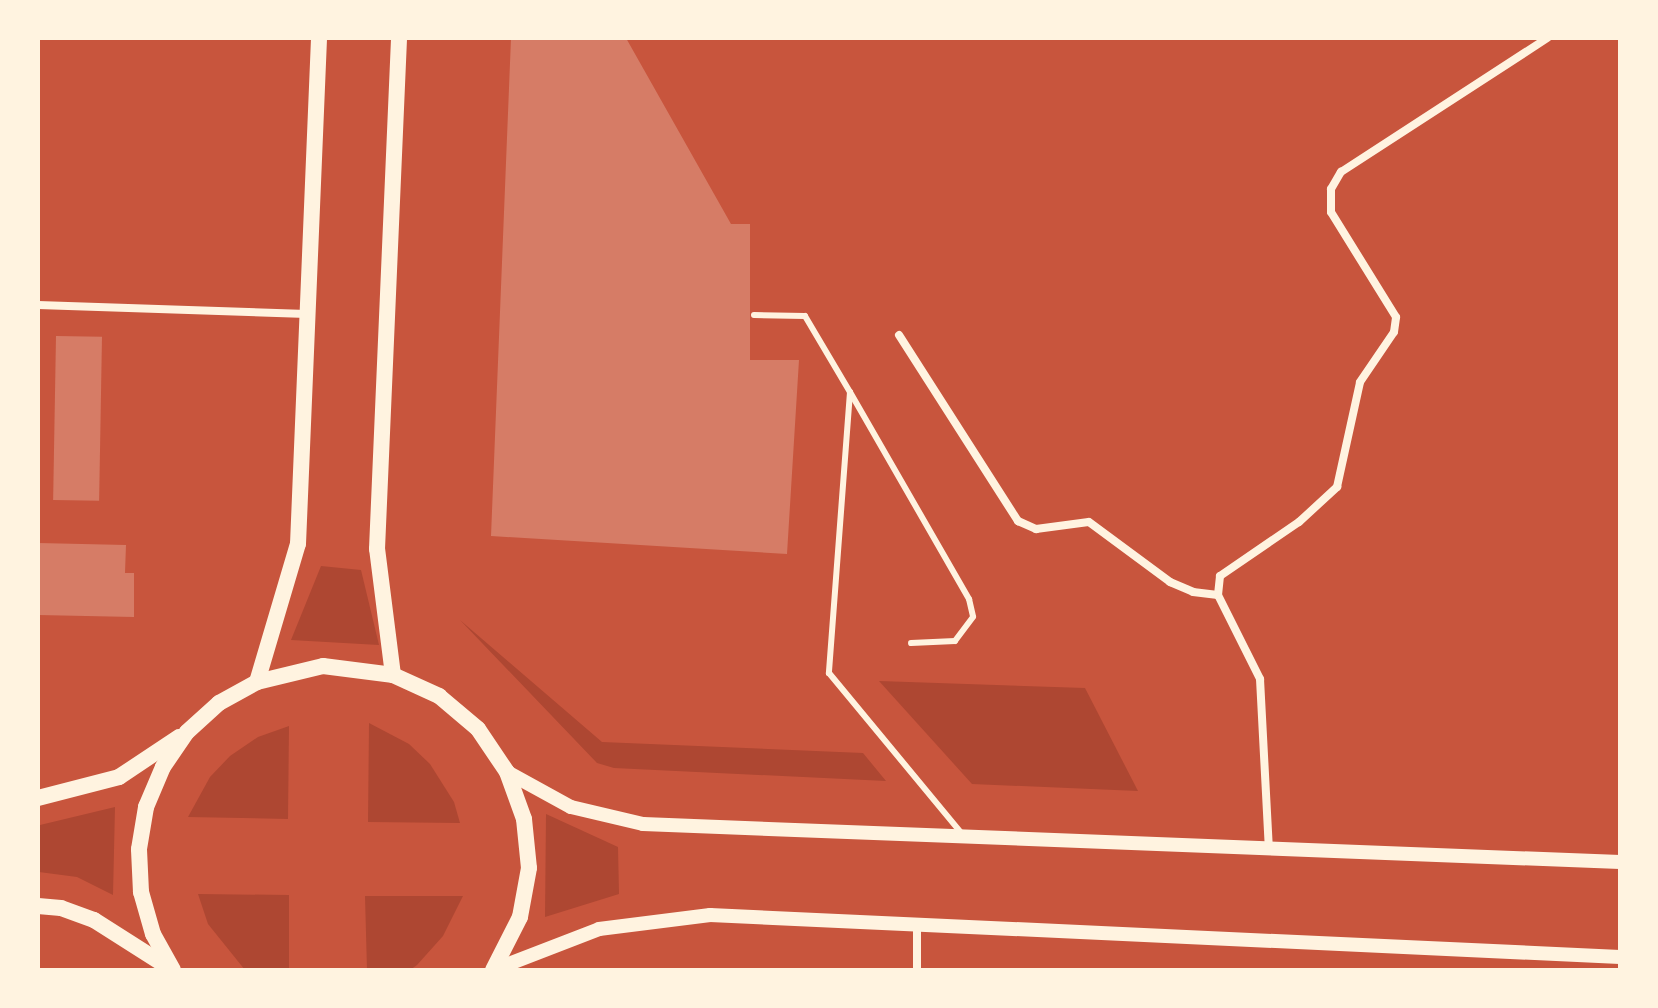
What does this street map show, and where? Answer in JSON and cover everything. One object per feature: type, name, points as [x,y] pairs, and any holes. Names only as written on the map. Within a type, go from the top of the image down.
[{"type":"main road","points":[[257,682],[298,544],[319,38]]},
{"type":"main road","points":[[393,675],[377,549],[399,38]]},
{"type":"main road","points":[[38,798],[119,777],[187,732],[219,703],[257,682],[323,666],[393,675],[439,696],[478,729],[507,772],[524,819],[529,868],[520,917],[493,970]]},
{"type":"main road","points":[[173,970],[153,934],[141,892],[139,849],[146,807],[163,767],[187,732]]},
{"type":"main road","points":[[38,906],[61,908],[94,920],[173,970]]},
{"type":"street","points":[[1269,849],[1260,679],[1218,595],[1220,576],[1299,522],[1337,487],[1360,382],[1394,332],[1396,317],[1331,212],[1331,189],[1341,172],[1547,38]]},
{"type":"street","points":[[38,305],[307,314]]},
{"type":"street","points":[[899,335],[1018,521],[1036,529],[1089,522],[1170,582],[1193,592],[1218,595]]},
{"type":"street","points":[[507,772],[571,807],[643,824],[1620,862]]},
{"type":"street","points":[[493,970],[544,946],[654,919],[710,915],[1620,957]]},
{"type":"street","points":[[917,925],[917,970]]},
{"type":"lane","points":[[754,315],[805,316],[969,599],[973,617],[955,641],[911,643]]},
{"type":"lane","points":[[850,392],[829,673],[966,838]]},
{"type":"shaded area","points":[[321,566],[361,570],[379,645],[291,640]]},
{"type":"shaded area","points":[[460,620],[602,742],[863,753],[886,781],[614,768],[597,763]]},
{"type":"shaded area","points":[[879,681],[1085,688],[1138,791],[972,784]]},
{"type":"shaded area","points":[[369,723],[409,744],[430,764],[454,802],[460,823],[368,822]]},
{"type":"shaded area","points":[[289,726],[288,819],[188,817],[210,777],[230,756],[258,737]]},
{"type":"shaded area","points":[[115,807],[113,895],[77,877],[39,872],[40,825]]},
{"type":"shaded area","points":[[546,814],[618,847],[619,894],[545,917]]},
{"type":"shaded area","points":[[198,894],[289,895],[289,970],[245,970],[208,924]]},
{"type":"shaded area","points":[[365,896],[463,896],[443,936],[417,965],[410,970],[367,970]]},
{"type":"building","points":[[511,38],[626,38],[731,224],[750,224],[750,360],[799,360],[787,554],[491,536]]},
{"type":"building","points":[[56,336],[102,337],[99,501],[53,500]]},
{"type":"building","points":[[38,543],[126,545],[125,573],[134,573],[134,617],[38,615]]}]
